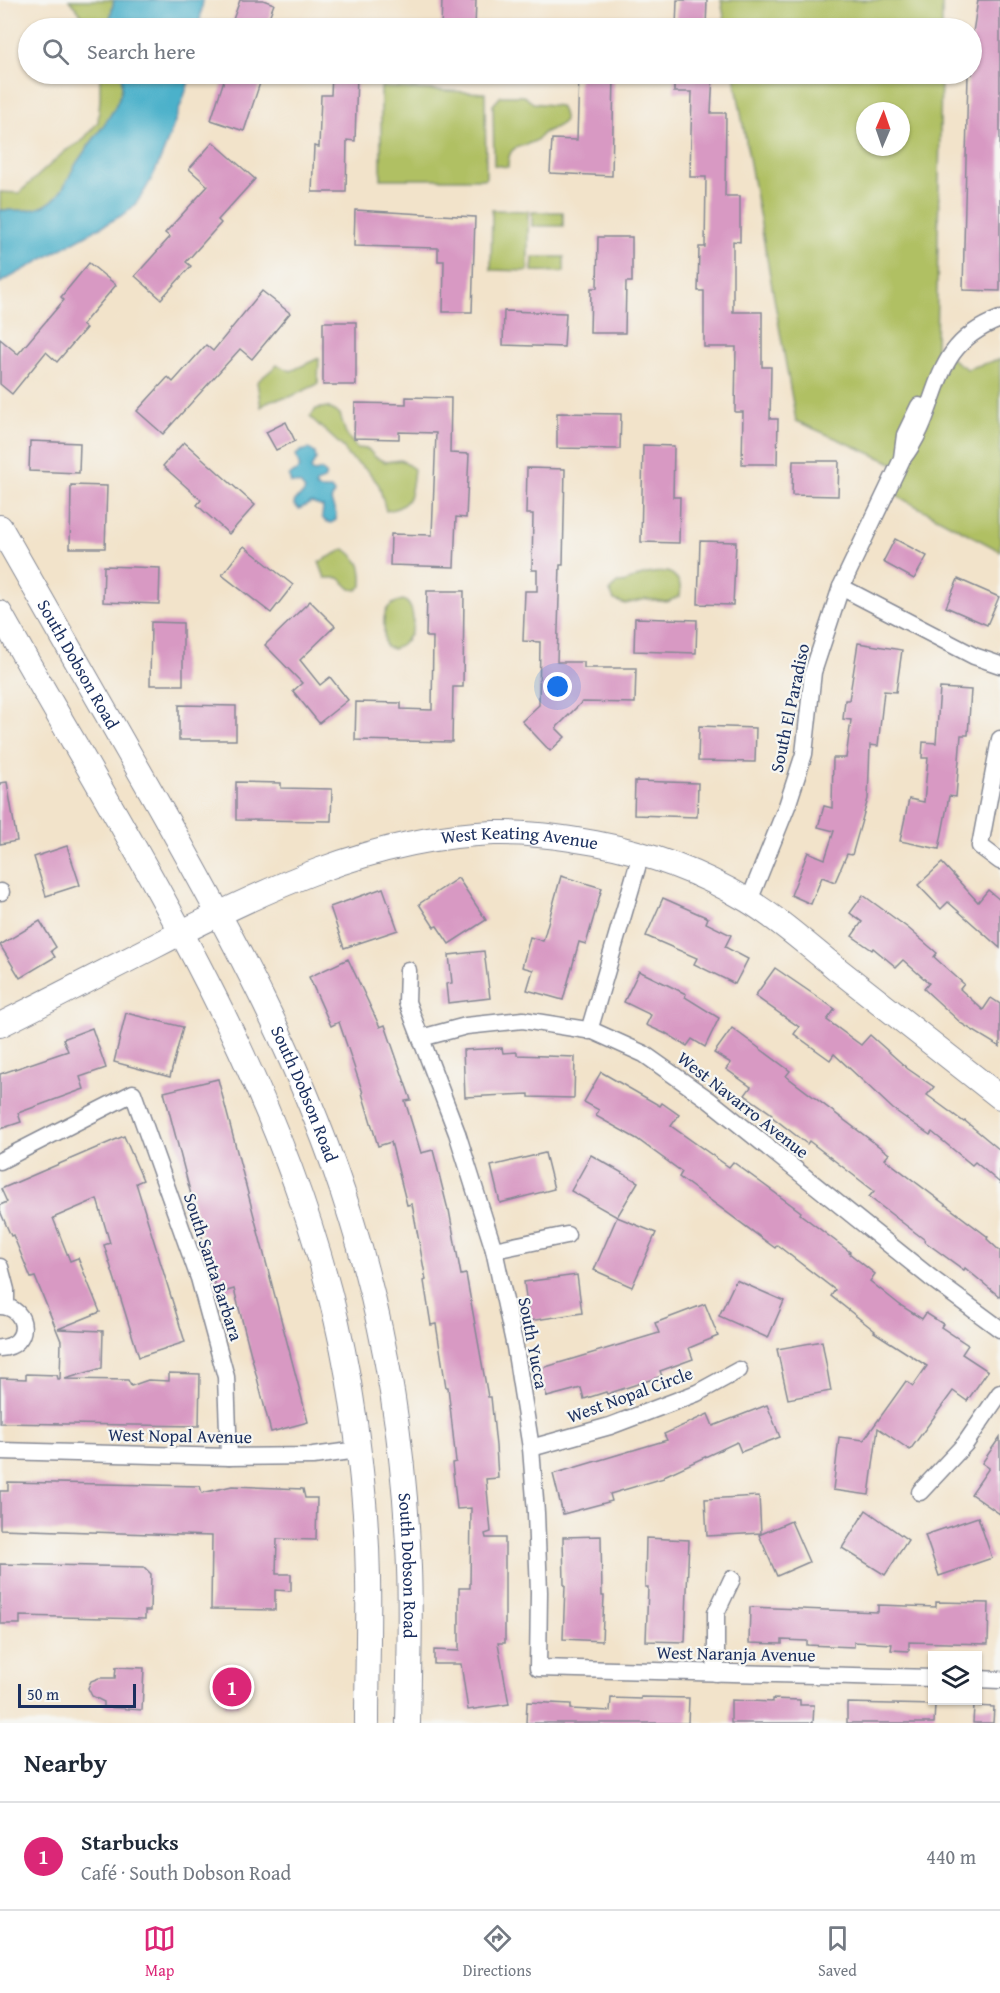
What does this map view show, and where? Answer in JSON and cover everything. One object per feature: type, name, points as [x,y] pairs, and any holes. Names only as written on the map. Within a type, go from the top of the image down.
[{"type":"main road","name":"South Dobson Road","points":[[0,527],[219,913],[284,1040],[307,1092],[351,1216],[373,1299],[390,1384],[406,1505],[410,1571],[408,1723]]},
{"type":"main road","points":[[0,613],[181,932],[240,1047],[296,1182],[333,1308],[348,1376],[358,1450],[368,1577],[367,1723]]},
{"type":"main road","name":"West Keating Avenue","points":[[0,1025],[219,913],[313,872],[414,843],[492,833],[531,834],[560,837],[641,854],[692,872],[749,901],[787,927],[1000,1097]]},
{"type":"street","name":"South El Paradiso","points":[[749,901],[787,806],[804,754],[813,672],[841,587],[902,459],[905,435],[922,398],[934,387],[956,347],[970,333],[1000,319]]},
{"type":"street","points":[[841,587],[974,656],[1000,665]]},
{"type":"street","points":[[1000,739],[980,846],[1000,861]]},
{"type":"street","points":[[589,1031],[641,854]]},
{"type":"street","name":"South Yucca","points":[[408,970],[407,1002],[457,1133],[494,1250],[515,1347],[531,1448],[539,1581],[538,1668]]},
{"type":"street","name":"West Navarro Avenue","points":[[421,1038],[466,1026],[523,1020],[589,1031],[644,1054],[709,1100],[931,1278],[1000,1329]]},
{"type":"street","name":"South Santa Barbara","points":[[0,1161],[133,1093],[199,1278],[226,1377],[229,1457]]},
{"type":"street","points":[[494,1250],[567,1235]]},
{"type":"street","points":[[0,1267],[6,1290],[3,1306],[17,1312],[21,1317],[23,1329],[19,1341],[14,1345],[0,1348]]},
{"type":"street","name":"West Nopal Circle","points":[[531,1448],[610,1426],[697,1393],[739,1370]]},
{"type":"street","points":[[920,1492],[965,1444],[1000,1393]]},
{"type":"street","name":"West Nopal Avenue","points":[[0,1451],[229,1457],[313,1456],[358,1450]]},
{"type":"street","points":[[716,1673],[716,1613],[732,1579]]},
{"type":"street","name":"West Naranja Avenue","points":[[538,1668],[928,1678]]},
{"type":"street","points":[[982,1679],[1000,1680]]},
{"type":"green space","points":[[69,0],[114,0],[110,18],[84,18]]},
{"type":"green space","points":[[721,0],[942,0],[942,18],[724,18]]},
{"type":"green space","points":[[100,84],[122,84],[118,101],[109,118],[85,150],[55,199],[38,208],[0,210],[0,192],[19,193],[65,151],[82,141],[98,122]]},
{"type":"green space","points":[[736,84],[941,84],[936,348],[967,369],[1000,359],[1000,551],[895,495],[906,469],[796,421]]},
{"type":"green space","points":[[381,87],[485,93],[486,179],[381,179]]},
{"type":"green space","points":[[501,96],[524,96],[533,103],[560,106],[564,118],[562,124],[536,140],[512,150],[508,167],[494,165],[493,105]]},
{"type":"green space","points":[[492,210],[528,211],[528,271],[491,270]]},
{"type":"green space","points":[[532,212],[563,212],[563,226],[532,226]]},
{"type":"green space","points":[[533,257],[564,257],[564,272],[532,271]]},
{"type":"green space","points":[[319,358],[318,384],[290,397],[271,400],[261,407],[257,382],[277,365],[291,371]]},
{"type":"green space","points":[[327,407],[340,414],[346,434],[357,448],[368,449],[375,457],[385,462],[401,460],[414,469],[409,498],[401,506],[386,511],[379,485],[368,471],[347,455],[344,448],[310,417],[316,409]]},
{"type":"green space","points":[[345,549],[355,557],[361,569],[362,586],[357,590],[351,589],[339,578],[325,578],[319,562]]},
{"type":"green space","points":[[668,572],[677,579],[681,592],[680,596],[667,602],[646,599],[625,604],[614,600],[610,591],[617,583],[649,574]]},
{"type":"green space","points":[[403,600],[412,611],[412,627],[406,641],[393,649],[385,645],[384,617],[389,606]]},
{"type":"water","points":[[114,0],[203,0],[200,18],[110,18]]},
{"type":"water","points":[[122,84],[188,84],[162,155],[146,189],[126,213],[0,283],[0,210],[38,208],[54,199],[114,109]]},
{"type":"water","points":[[309,449],[315,453],[316,459],[311,468],[312,471],[321,470],[326,474],[324,480],[316,483],[316,487],[331,489],[334,493],[331,501],[336,520],[331,523],[322,517],[323,507],[311,503],[299,509],[294,505],[295,500],[305,490],[300,484],[291,483],[289,476],[300,468],[296,455]]},
{"type":"building","points":[[240,0],[263,0],[274,4],[269,18],[234,18]]},
{"type":"building","points":[[442,0],[476,0],[475,18],[441,18]]},
{"type":"building","points":[[677,0],[707,0],[706,18],[676,18]]},
{"type":"building","points":[[978,0],[1000,0],[1000,291],[963,290],[968,84],[982,84],[982,18],[975,18]]},
{"type":"building","points":[[223,84],[260,84],[244,131],[211,120]]},
{"type":"building","points":[[332,84],[357,84],[355,141],[347,140],[346,192],[312,192],[314,146],[319,147],[321,95],[331,95]]},
{"type":"building","points":[[579,84],[614,84],[612,176],[550,173],[552,139],[577,140]]},
{"type":"building","points":[[674,84],[712,84],[711,113],[726,113],[725,196],[740,196],[740,242],[733,241],[733,312],[762,312],[762,367],[771,367],[770,419],[778,419],[777,464],[742,464],[743,412],[735,412],[736,347],[704,347],[704,291],[698,291],[699,247],[705,247],[706,177],[690,177],[692,92],[674,92]]},
{"type":"building","points":[[213,142],[255,179],[218,220],[221,223],[186,262],[191,266],[161,299],[135,276],[170,237],[165,233],[208,186],[189,169]]},
{"type":"building","points":[[355,210],[475,217],[472,312],[443,312],[444,261],[438,261],[438,248],[354,246]]},
{"type":"building","points":[[598,237],[632,237],[632,282],[626,282],[625,333],[590,333],[591,288],[597,288]]},
{"type":"building","points":[[89,263],[116,285],[82,325],[86,328],[57,362],[46,352],[12,394],[0,384],[0,339],[18,354],[64,300],[61,297]]},
{"type":"building","points":[[262,291],[290,313],[252,359],[240,349],[163,434],[137,411],[168,377],[173,382],[206,345],[213,351]]},
{"type":"building","points":[[504,311],[566,313],[564,347],[503,345]]},
{"type":"building","points":[[323,322],[356,322],[356,385],[323,385]]},
{"type":"building","points":[[406,397],[451,398],[450,453],[469,454],[466,518],[456,517],[454,567],[390,565],[391,534],[432,535],[436,433],[399,432],[399,439],[354,438],[355,403],[406,404]]},
{"type":"building","points":[[557,413],[621,414],[620,449],[557,448]]},
{"type":"building","points":[[286,422],[295,441],[276,450],[266,432]]},
{"type":"building","points":[[30,441],[80,443],[79,473],[29,471]]},
{"type":"building","points":[[184,442],[255,505],[229,534],[197,505],[201,500],[163,466]]},
{"type":"building","points":[[643,445],[674,446],[673,497],[680,497],[679,543],[641,542]]},
{"type":"building","points":[[793,461],[839,461],[838,496],[792,495]]},
{"type":"building","points":[[527,468],[565,469],[563,565],[560,565],[557,662],[584,662],[584,668],[636,668],[635,703],[582,702],[556,728],[565,737],[550,751],[522,721],[539,705],[540,642],[523,641],[525,591],[537,591],[537,570],[532,570],[533,514],[526,514]]},
{"type":"building","points":[[71,485],[107,486],[105,548],[70,548]]},
{"type":"building","points":[[895,539],[927,556],[914,579],[883,562]]},
{"type":"building","points":[[700,541],[736,542],[733,605],[698,604]]},
{"type":"building","points":[[244,546],[293,585],[271,613],[222,575]]},
{"type":"building","points":[[104,566],[160,568],[159,604],[103,602]]},
{"type":"building","points":[[958,579],[999,597],[987,625],[946,607]]},
{"type":"building","points":[[427,591],[464,591],[463,687],[453,687],[452,742],[355,740],[356,702],[401,703],[401,709],[432,710],[433,637],[426,637]]},
{"type":"building","points":[[310,601],[335,626],[300,660],[320,685],[330,677],[348,700],[319,723],[293,691],[302,683],[265,645]]},
{"type":"building","points":[[635,618],[697,620],[696,653],[634,651]]},
{"type":"building","points":[[151,622],[183,623],[183,685],[150,685]]},
{"type":"building","points":[[858,643],[902,650],[896,692],[884,691],[878,746],[870,745],[868,799],[852,855],[847,854],[835,882],[822,877],[811,904],[791,895],[808,852],[825,859],[834,831],[818,827],[824,806],[832,808],[833,758],[846,758],[851,720],[843,719],[845,700],[849,700]]},
{"type":"building","points":[[940,688],[971,690],[968,735],[961,735],[956,797],[949,796],[939,849],[900,841],[909,799],[924,802],[928,758],[922,758],[923,742],[936,743]]},
{"type":"building","points":[[179,705],[236,706],[236,740],[179,740]]},
{"type":"building","points":[[699,726],[756,728],[755,762],[698,761]]},
{"type":"building","points":[[635,781],[698,783],[697,817],[634,815]]},
{"type":"building","points":[[7,782],[17,841],[0,844],[0,783]]},
{"type":"building","points":[[236,782],[281,783],[281,788],[332,789],[331,821],[236,820]]},
{"type":"building","points":[[67,846],[80,885],[46,896],[34,857]]},
{"type":"building","points":[[942,863],[978,902],[988,890],[1000,900],[1000,948],[948,902],[941,909],[918,885]]},
{"type":"building","points":[[561,876],[602,888],[586,944],[579,942],[563,1000],[527,990],[533,970],[522,967],[530,937],[543,941]]},
{"type":"building","points":[[458,878],[486,920],[449,944],[419,904]]},
{"type":"building","points":[[383,888],[398,930],[344,948],[330,907]]},
{"type":"building","points":[[863,895],[937,953],[934,957],[964,984],[960,989],[983,1010],[991,998],[1000,1004],[1000,1047],[962,1024],[924,989],[929,983],[903,960],[896,967],[873,948],[872,950],[852,936],[862,922],[850,913]]},
{"type":"building","points":[[663,898],[708,918],[706,923],[731,935],[725,947],[748,959],[735,984],[694,964],[697,958],[646,936]]},
{"type":"building","points":[[40,921],[56,947],[51,951],[55,957],[20,978],[0,945]]},
{"type":"building","points":[[484,951],[490,998],[448,1003],[446,984],[452,983],[449,955]]},
{"type":"building","points":[[348,959],[380,1027],[385,1025],[411,1100],[405,1101],[421,1153],[433,1150],[449,1210],[461,1275],[466,1274],[488,1397],[491,1397],[496,1446],[498,1478],[486,1479],[491,1532],[485,1534],[486,1538],[505,1538],[505,1643],[498,1643],[509,1704],[468,1710],[461,1664],[434,1664],[434,1650],[459,1651],[459,1588],[470,1588],[471,1508],[457,1509],[452,1463],[456,1462],[448,1387],[446,1387],[436,1324],[431,1325],[424,1281],[426,1280],[412,1204],[407,1205],[391,1142],[378,1146],[339,1022],[331,1026],[309,977]]},
{"type":"building","points":[[775,968],[835,1009],[827,1020],[861,1045],[870,1035],[908,1069],[934,1087],[927,1095],[965,1121],[1000,1150],[1000,1183],[975,1162],[972,1165],[932,1132],[930,1135],[893,1109],[834,1054],[830,1060],[794,1034],[799,1027],[755,996]]},
{"type":"building","points":[[639,971],[686,994],[685,997],[719,1018],[705,1047],[692,1039],[687,1046],[666,1033],[646,1025],[651,1015],[624,1002]]},
{"type":"building","points":[[126,1013],[183,1027],[170,1077],[114,1062]]},
{"type":"building","points":[[92,1028],[106,1068],[80,1077],[84,1089],[18,1113],[21,1122],[0,1129],[0,1074],[68,1051],[63,1039]]},
{"type":"building","points":[[732,1028],[790,1071],[786,1076],[889,1154],[885,1159],[988,1237],[987,1239],[1000,1251],[1000,1297],[965,1268],[964,1270],[924,1241],[869,1197],[874,1191],[809,1141],[807,1144],[771,1116],[772,1114],[745,1095],[751,1087],[726,1069],[731,1063],[714,1053]]},
{"type":"building","points":[[502,1048],[503,1053],[517,1052],[517,1055],[575,1057],[574,1098],[529,1097],[529,1094],[465,1097],[463,1050]]},
{"type":"building","points":[[601,1072],[660,1106],[662,1103],[679,1115],[671,1126],[729,1167],[733,1162],[801,1212],[800,1214],[875,1274],[870,1281],[922,1319],[926,1313],[943,1324],[941,1327],[968,1345],[962,1354],[988,1371],[967,1401],[953,1391],[910,1450],[878,1428],[869,1495],[833,1490],[839,1437],[864,1440],[906,1381],[913,1386],[927,1366],[874,1332],[831,1296],[835,1290],[777,1245],[775,1248],[679,1177],[682,1172],[637,1139],[596,1116],[599,1110],[584,1102]]},
{"type":"building","points":[[218,1079],[308,1422],[271,1432],[234,1289],[217,1294],[164,1092]]},
{"type":"building","points":[[124,1136],[143,1180],[136,1183],[185,1342],[139,1357],[104,1245],[110,1243],[97,1199],[53,1218],[70,1261],[78,1258],[100,1312],[58,1329],[103,1331],[102,1368],[65,1379],[128,1380],[131,1386],[148,1380],[169,1381],[169,1373],[200,1374],[199,1426],[0,1423],[0,1378],[26,1379],[26,1374],[57,1375],[60,1379],[61,1341],[35,1277],[31,1278],[0,1211],[0,1205],[7,1202],[1,1189]]},
{"type":"building","points":[[545,1153],[554,1189],[500,1203],[491,1166]]},
{"type":"building","points":[[591,1155],[638,1182],[617,1217],[571,1191]]},
{"type":"building","points":[[617,1217],[656,1233],[632,1287],[594,1270]]},
{"type":"building","points":[[577,1275],[582,1313],[529,1321],[524,1282]]},
{"type":"building","points":[[736,1280],[784,1301],[768,1338],[719,1316]]},
{"type":"building","points":[[705,1304],[718,1336],[689,1348],[693,1359],[660,1371],[662,1376],[607,1394],[606,1392],[584,1399],[581,1388],[547,1397],[539,1369],[659,1333],[655,1323]]},
{"type":"building","points":[[822,1341],[831,1391],[788,1399],[777,1349]]},
{"type":"building","points":[[767,1405],[780,1437],[741,1452],[737,1442],[664,1478],[610,1494],[612,1501],[563,1514],[553,1474],[667,1440],[664,1434],[708,1414],[713,1426]]},
{"type":"building","points":[[1000,1437],[1000,1514],[971,1494],[989,1468],[982,1463]]},
{"type":"building","points":[[8,1482],[200,1486],[202,1493],[232,1486],[303,1489],[305,1498],[317,1498],[316,1540],[277,1539],[276,1574],[291,1574],[291,1591],[275,1590],[275,1610],[211,1609],[212,1536],[0,1529],[0,1491],[8,1491]]},
{"type":"building","points":[[759,1496],[761,1533],[707,1536],[705,1499]]},
{"type":"building","points":[[866,1510],[908,1540],[885,1575],[842,1548]]},
{"type":"building","points":[[978,1517],[992,1558],[939,1576],[925,1535]]},
{"type":"building","points":[[791,1521],[809,1562],[777,1576],[759,1535]]},
{"type":"building","points":[[601,1536],[602,1596],[604,1596],[602,1641],[563,1639],[565,1585],[563,1537]]},
{"type":"building","points":[[646,1538],[689,1540],[685,1642],[646,1641],[648,1587],[645,1587]]},
{"type":"building","points":[[0,1564],[144,1567],[151,1574],[150,1611],[145,1611],[145,1619],[20,1616],[20,1624],[0,1624]]},
{"type":"building","points":[[936,1602],[989,1603],[988,1644],[909,1642],[909,1651],[891,1650],[892,1644],[854,1642],[854,1647],[807,1645],[807,1641],[782,1640],[782,1644],[749,1643],[750,1607],[878,1612],[878,1605],[936,1607]]},
{"type":"building","points":[[116,1667],[144,1668],[142,1710],[104,1707],[104,1702],[92,1696],[88,1688],[91,1681],[99,1678],[115,1678]]},
{"type":"building","points":[[224,1677],[240,1678],[239,1706],[224,1705]]},
{"type":"building","points":[[641,1697],[689,1698],[688,1723],[526,1723],[527,1702],[571,1704],[571,1709],[610,1711],[611,1698],[641,1699]]},
{"type":"building","points":[[772,1699],[800,1700],[800,1705],[814,1705],[813,1723],[731,1723],[731,1700],[772,1702]]},
{"type":"building","points":[[847,1703],[935,1705],[934,1723],[847,1723]]},
{"type":"building","points":[[974,1706],[994,1707],[993,1723],[973,1723]]},
{"type":"place","name":"Starbucks","points":[[232,1687]]}]
